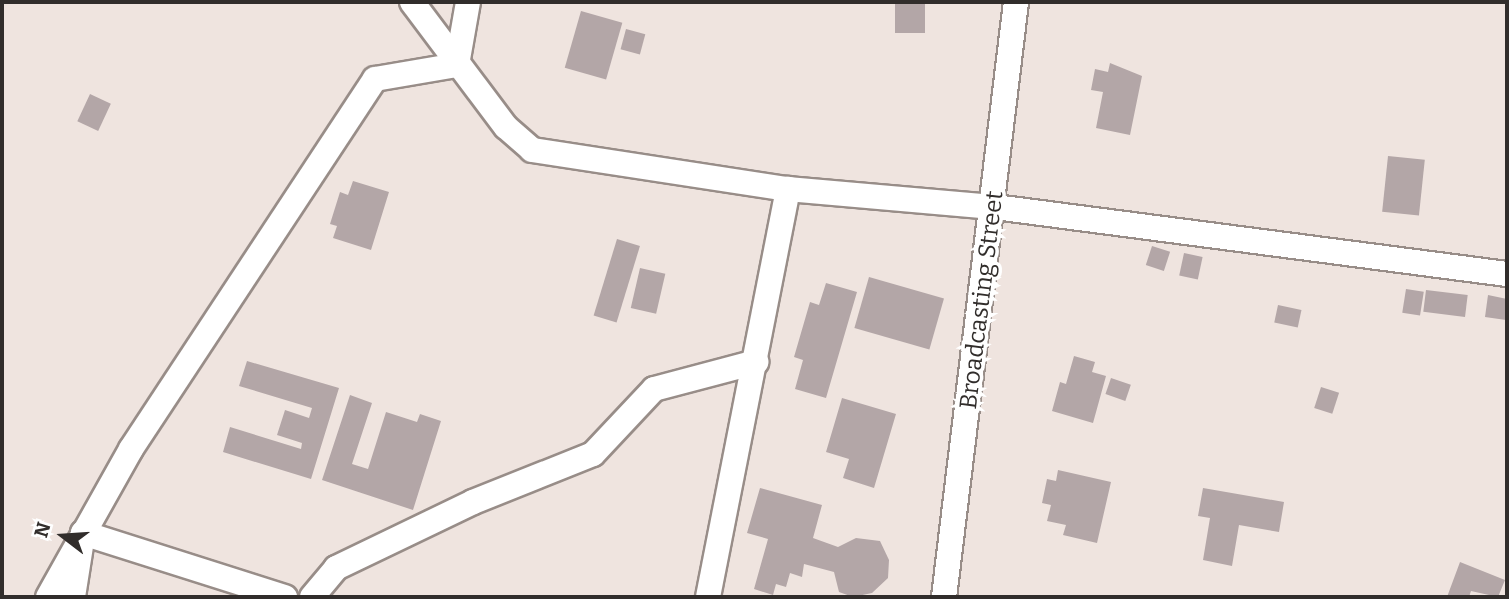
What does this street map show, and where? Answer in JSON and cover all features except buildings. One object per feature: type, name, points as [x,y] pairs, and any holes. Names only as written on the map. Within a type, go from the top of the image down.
[{"type":"street","points":[[412,2],[506,127],[533,150],[788,189],[995,207],[1507,274]]},
{"type":"street","points":[[457,65],[468,2]]},
{"type":"street","name":"Broadcasting Street","points":[[944,597],[995,207],[1016,2]]},
{"type":"street","points":[[48,597],[131,449],[375,79],[457,65]]},
{"type":"street","points":[[708,597],[788,189]]},
{"type":"street","points":[[312,597],[336,568],[472,502],[593,454],[654,389],[756,362]]},
{"type":"street","points":[[73,597],[83,533]]},
{"type":"street","points":[[83,533],[285,597]]}]
